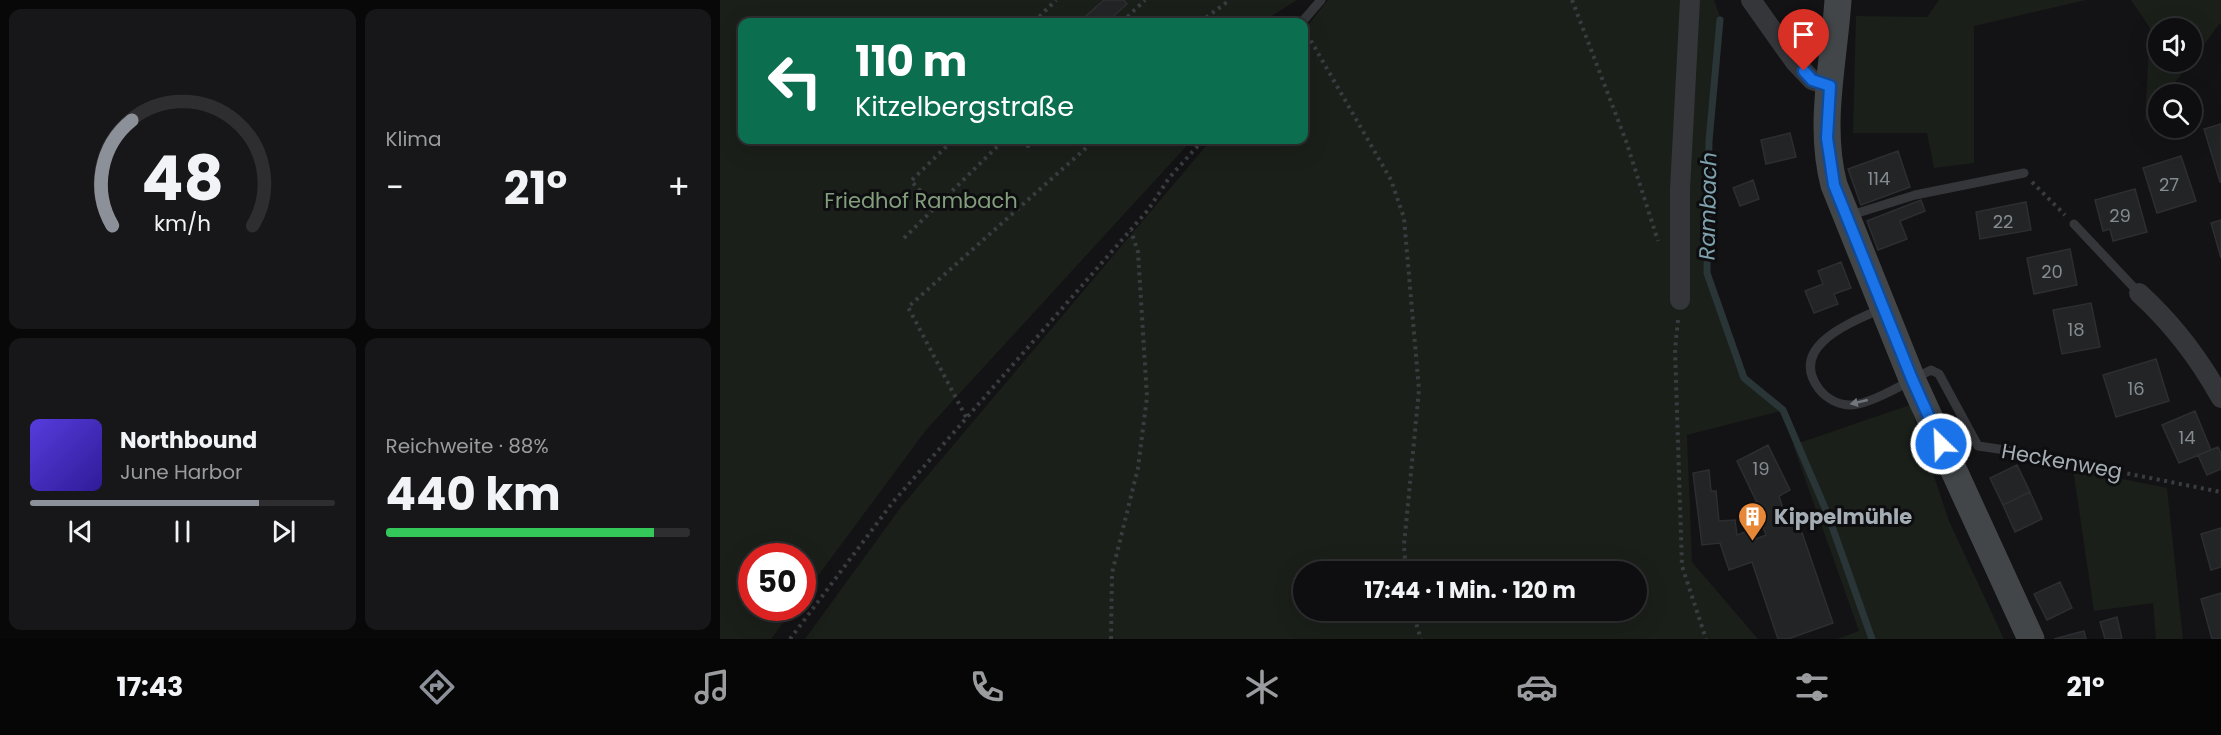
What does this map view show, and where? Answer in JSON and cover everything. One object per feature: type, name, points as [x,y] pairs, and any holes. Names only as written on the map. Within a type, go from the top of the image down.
[{"type":"main road","points":[[1838,0],[1827,119],[1828,159],[1834,185],[1912,379],[2031,639]]},
{"type":"street","points":[[1680,300],[1680,189],[1690,0]]},
{"type":"street","points":[[1751,0],[1795,62],[1812,80],[1830,86]]},
{"type":"street","points":[[2139,293],[2162,314],[2184,340],[2205,369],[2221,398]]},
{"type":"lane","points":[[1305,18],[1321,0]]},
{"type":"lane","points":[[1847,217],[1915,195],[2024,173]]},
{"type":"lane","points":[[2074,224],[2139,293]]},
{"type":"lane","points":[[1883,308],[1834,332],[1820,343],[1812,360],[1814,379],[1818,388],[1833,401],[1852,405],[1861,404],[1912,379]]},
{"type":"lane","name":"Heckenweg","points":[[1912,379],[1931,370],[1940,374],[1978,446],[2026,453]]},
{"type":"path","points":[[1038,18],[1056,0]]},
{"type":"path","points":[[1126,18],[1145,0]]},
{"type":"path","points":[[1205,18],[1230,0]]},
{"type":"path","points":[[1572,0],[1626,141],[1660,245]]},
{"type":"path","points":[[1308,35],[1391,180],[1404,218],[1419,390],[1404,545],[1405,561]]},
{"type":"path","points":[[936,207],[911,181],[949,144]]},
{"type":"path","points":[[904,238],[1000,144]]},
{"type":"path","points":[[966,417],[908,307],[1091,144]]},
{"type":"path","points":[[790,639],[893,502],[1131,230],[1148,210],[1169,178],[1199,144]]},
{"type":"path","points":[[2024,173],[2074,224]]},
{"type":"path","points":[[1111,639],[1113,573],[1138,468],[1147,397],[1138,252],[1131,230]]},
{"type":"path","points":[[1680,300],[1675,349],[1682,566],[1706,639]]},
{"type":"path","name":"Heckenweg","points":[[2026,453],[2221,492]]},
{"type":"path","points":[[1415,621],[1420,639]]},
{"type":"green space","name":"Friedhof Rambach","points":[[720,0],[1297,0],[1268,18],[738,18],[738,144],[1188,144],[926,430],[816,578],[816,543],[738,543],[738,621],[784,621],[771,639],[720,639]]},
{"type":"green space","points":[[1328,0],[1714,0],[1722,22],[1707,143],[1706,273],[1742,380],[1781,411],[1687,435],[1692,562],[1758,639],[805,639],[901,507],[1208,144],[1308,144],[1308,25]]},
{"type":"green space","points":[[1939,0],[2086,0],[1974,26],[1974,163],[1934,168],[1927,133],[1853,133],[1856,16],[1927,17]]},
{"type":"green space","points":[[2131,0],[2221,0],[2221,25],[2220,23],[2202,47],[2202,18],[2148,18],[2148,25]]},
{"type":"green space","points":[[2148,66],[2148,72],[2183,72],[2174,84],[2148,84],[2148,118],[2145,122]]},
{"type":"green space","points":[[1910,405],[1949,521],[2004,639],[1837,639],[1859,631],[1793,445]]},
{"type":"green space","points":[[2073,469],[2167,488],[2183,639],[2156,639],[2153,603],[2094,611]]},
{"type":"building","points":[[1104,0],[1124,0],[1127,4],[1111,18],[1084,18]]},
{"type":"building","points":[[2221,124],[2221,182],[2220,182],[2204,129]]},
{"type":"building","points":[[1790,133],[1796,157],[1766,164],[1761,140]]},
{"type":"building","points":[[1898,151],[1910,187],[1861,205],[1848,169]]},
{"type":"building","points":[[2181,156],[2196,201],[2157,213],[2143,168]]},
{"type":"building","points":[[1753,180],[1759,199],[1740,206],[1733,188]]},
{"type":"building","points":[[2135,189],[2147,232],[2113,241],[2110,229],[2103,231],[2095,200]]},
{"type":"building","points":[[1921,200],[1925,211],[1900,221],[1907,239],[1878,250],[1867,221]]},
{"type":"building","points":[[2026,202],[2031,230],[1980,239],[1976,212]]},
{"type":"building","points":[[2221,220],[2221,258],[2211,223]]},
{"type":"building","points":[[2070,249],[2077,285],[2034,294],[2027,258]]},
{"type":"building","points":[[1841,262],[1851,288],[1834,294],[1838,304],[1814,313],[1805,291],[1823,284],[1818,271]]},
{"type":"building","points":[[2091,303],[2100,347],[2062,354],[2053,310]]},
{"type":"building","points":[[2156,359],[2169,401],[2116,417],[2103,375]]},
{"type":"building","points":[[2195,411],[2211,450],[2179,463],[2162,425]]},
{"type":"building","name":"Kippelmühle","points":[[1768,445],[1790,490],[1779,496],[1789,527],[1799,524],[1833,623],[1788,639],[1778,639],[1752,562],[1729,570],[1720,543],[1702,545],[1693,473],[1709,470],[1711,491],[1716,491],[1719,521],[1735,520],[1737,535],[1753,529],[1756,539],[1766,535],[1755,504],[1757,503],[1737,461]]},
{"type":"building","points":[[2218,447],[2221,454],[2221,469],[2207,475],[2198,455]]},
{"type":"building","points":[[2017,465],[2030,492],[2003,505],[1990,478]]},
{"type":"building","points":[[2030,492],[2042,519],[2015,532],[2003,505]]},
{"type":"building","points":[[2221,528],[2221,567],[2211,570],[2201,534]]},
{"type":"building","points":[[2060,582],[2072,608],[2047,620],[2034,594]]},
{"type":"building","points":[[2221,593],[2221,639],[2212,639],[2201,599]]},
{"type":"building","points":[[2117,617],[2122,639],[2105,639],[2100,622]]},
{"type":"building","points":[[2084,631],[2086,639],[2054,639]]},
{"type":"waterway","name":"Rambach","points":[[1720,20],[1709,141],[1707,273],[1744,378],[1783,410],[1828,515],[1872,639]]},
{"type":"place","name":"Kippelmühle","points":[[1753,542]]},
{"type":"route","points":[[1804,71],[1812,80],[1830,86],[1827,138],[1828,159],[1834,185],[1912,379],[1941,444]]}]
